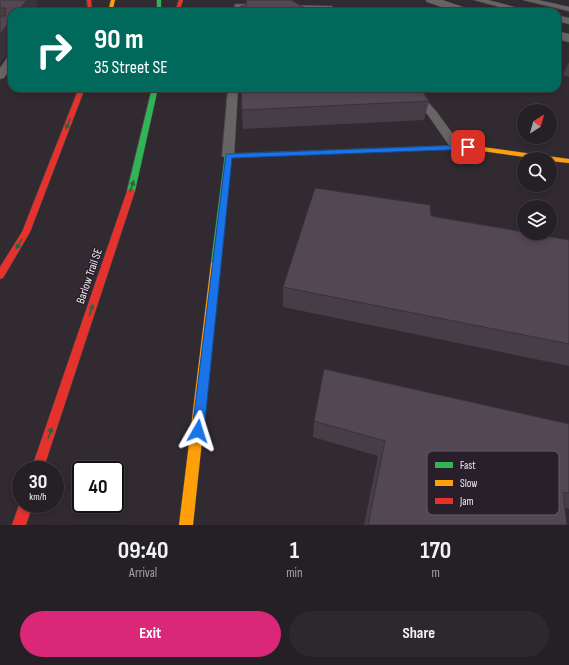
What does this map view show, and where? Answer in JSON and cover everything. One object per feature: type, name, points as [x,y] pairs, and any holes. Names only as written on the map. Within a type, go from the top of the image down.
[{"type":"main road","points":[[0,275],[26,232],[80,92]]},
{"type":"main road","name":"Barlow Trail SE","points":[[40,461],[135,178],[154,92]]},
{"type":"main road","points":[[186,525],[228,156],[468,147],[569,161]]},
{"type":"main road","points":[[19,525],[23,513]]},
{"type":"street","points":[[431,0],[456,8]]},
{"type":"lane","points":[[478,0],[512,8]]},
{"type":"lane","points":[[527,0],[561,8]]},
{"type":"lane","points":[[238,6],[329,8]]},
{"type":"lane","points":[[0,76],[8,63]]},
{"type":"lane","points":[[228,156],[233,92]]},
{"type":"lane","points":[[413,92],[432,113],[457,148]]},
{"type":"building","points":[[0,0],[27,0],[20,8],[8,8],[8,24],[0,34],[0,16],[5,16],[6,8],[0,8]]},
{"type":"building","points":[[246,0],[291,0],[305,8],[241,8],[241,6],[246,6]]},
{"type":"building","points":[[241,92],[423,92],[429,101],[242,110]]},
{"type":"building","points":[[315,188],[430,205],[431,216],[517,231],[517,240],[557,240],[557,238],[569,240],[569,344],[283,287]]},
{"type":"building","points":[[324,369],[569,424],[569,493],[563,492],[567,525],[368,525],[385,441],[314,421]]},
{"type":"traffic: fast","points":[[159,0],[159,8]]},
{"type":"traffic: fast","points":[[131,191],[154,92]]},
{"type":"traffic: fast","points":[[216,263],[228,156],[412,149]]},
{"type":"traffic: slow","points":[[111,8],[113,0]]},
{"type":"traffic: slow","points":[[412,149],[468,147],[569,161]]},
{"type":"traffic: slow","points":[[186,525],[216,263]]},
{"type":"traffic: jam","points":[[89,0],[90,8]]},
{"type":"traffic: jam","points":[[178,8],[181,0]]},
{"type":"traffic: jam","points":[[0,275],[26,232],[80,92]]},
{"type":"traffic: jam","points":[[40,461],[131,191]]},
{"type":"traffic: jam","points":[[19,525],[23,513]]},
{"type":"route","points":[[198,431],[228,156],[468,147]]}]
